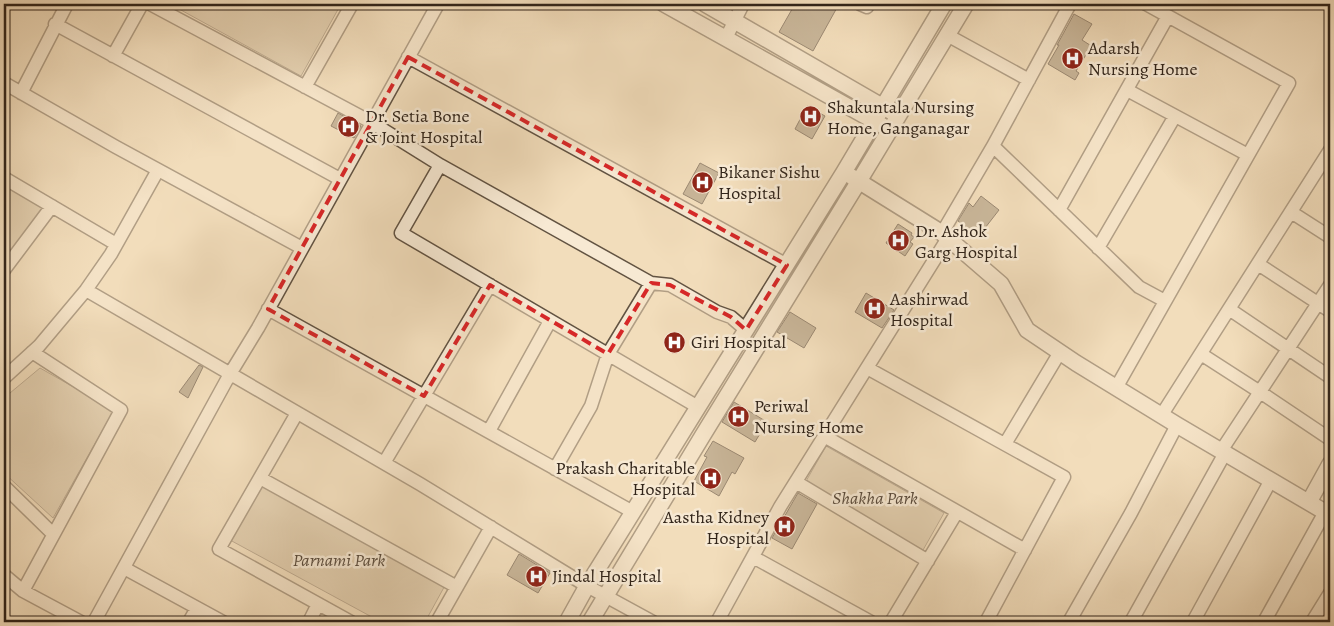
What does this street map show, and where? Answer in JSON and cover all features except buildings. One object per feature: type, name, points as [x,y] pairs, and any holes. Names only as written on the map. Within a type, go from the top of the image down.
[{"type":"street","points":[[21,93],[66,4]]},
{"type":"street","points":[[113,56],[142,4]]},
{"type":"street","points":[[150,4],[371,122],[440,165],[651,283],[670,285],[717,312],[731,317],[746,330]]},
{"type":"street","points":[[305,87],[352,4]]},
{"type":"street","points":[[94,622],[230,374],[438,4]]},
{"type":"street","points":[[664,4],[890,129]]},
{"type":"street","points":[[705,4],[898,116]]},
{"type":"street","points":[[726,38],[743,4]]},
{"type":"street","points":[[567,622],[587,586],[875,122],[944,4]]},
{"type":"street","points":[[590,622],[966,4]]},
{"type":"street","points":[[717,622],[780,507],[867,368],[945,235],[1070,4]]},
{"type":"street","points":[[1116,388],[1289,83],[1146,4]]},
{"type":"street","points":[[1059,210],[1168,16]]},
{"type":"street","points":[[55,24],[340,179]]},
{"type":"street","points":[[947,35],[1029,80]]},
{"type":"street","points":[[408,57],[787,265]]},
{"type":"street","points":[[4,83],[158,170],[302,248]]},
{"type":"street","points":[[1127,90],[1248,155]]},
{"type":"street","points":[[1098,248],[1175,116]]},
{"type":"street","points":[[993,146],[1139,287],[1165,301]]},
{"type":"street","points":[[1161,416],[1291,212],[1326,166],[1330,150]]},
{"type":"street","points":[[440,165],[402,233],[698,408]]},
{"type":"street","points":[[4,378],[39,346],[86,290],[116,244],[158,170]]},
{"type":"street","points":[[844,172],[945,235],[1001,284],[1027,330],[1161,416],[1327,514],[1264,622]]},
{"type":"street","points":[[4,178],[116,244]]},
{"type":"street","points":[[4,270],[52,206]]},
{"type":"street","points":[[1291,212],[1330,237]]},
{"type":"street","points":[[1258,264],[1330,311]]},
{"type":"street","points":[[556,469],[590,406],[608,354],[651,283]]},
{"type":"street","points":[[384,463],[490,285]]},
{"type":"street","points":[[1131,622],[1223,452],[1330,285]]},
{"type":"street","points":[[86,290],[384,463],[587,586],[653,622]]},
{"type":"street","points":[[268,309],[633,512]]},
{"type":"street","points":[[1229,309],[1330,377]]},
{"type":"street","points":[[489,431],[550,321]]},
{"type":"street","points":[[23,591],[121,410],[32,352]]},
{"type":"street","points":[[1005,444],[1060,352]]},
{"type":"street","points":[[1201,354],[1330,439]]},
{"type":"street","points":[[867,368],[1064,477],[986,622]]},
{"type":"street","points":[[297,413],[219,549],[351,622]]},
{"type":"street","points":[[1069,622],[1131,513],[1177,425]]},
{"type":"street","points":[[824,436],[1024,550]]},
{"type":"street","points":[[1309,502],[1330,464]]},
{"type":"street","points":[[260,478],[457,587]]},
{"type":"street","points":[[1194,622],[1271,480]]},
{"type":"street","points":[[796,482],[928,562]]},
{"type":"street","points":[[4,486],[54,534]]},
{"type":"street","points":[[891,622],[957,512]]},
{"type":"street","points":[[437,622],[491,527]]},
{"type":"street","points":[[753,558],[871,622]]},
{"type":"street","points":[[124,568],[223,622]]},
{"type":"street","points":[[4,575],[23,591],[81,622]]},
{"type":"street","points":[[1312,622],[1330,593]]},
{"type":"street","points":[[309,622],[318,604]]},
{"type":"street","points":[[189,622],[197,608]]},
{"type":"highlighted area","points":[[408,57],[787,265],[746,330],[731,317],[670,285],[651,283],[608,354],[490,285],[424,396],[268,309]]},
{"type":"green space","points":[[170,4],[341,4],[301,76]]},
{"type":"green space","points":[[4,184],[43,208],[4,263]]},
{"type":"green space","points":[[40,368],[114,410],[53,518],[4,473],[4,398]]},
{"type":"green space","name":"Shakha Park","points":[[826,446],[944,513],[923,550],[805,483]]},
{"type":"green space","name":"Parnami Park","points":[[263,478],[448,580],[425,622],[381,622],[230,540]]},
{"type":"place","name":"Adarsh Nursing Home","points":[[1072,58]]},
{"type":"place","name":"Shakuntala Nursing Home, Ganganagar","points":[[811,117]]},
{"type":"place","name":"Dr. Setia Bone & Joint Hospital","points":[[349,126]]},
{"type":"place","name":"Bikaner Sishu Hospital","points":[[702,182]]},
{"type":"place","name":"Dr. Ashok Garg Hospital","points":[[899,241]]},
{"type":"place","name":"Aashirwad Hospital","points":[[874,309]]},
{"type":"place","name":"Giri Hospital","points":[[675,342]]},
{"type":"place","name":"Periwal Nursing Home","points":[[738,416]]},
{"type":"place","name":"Prakash Charitable Hospital","points":[[711,478]]},
{"type":"place","name":"Aastha Kidney Hospital","points":[[785,527]]},
{"type":"place","name":"Jindal Hospital","points":[[536,576]]}]
